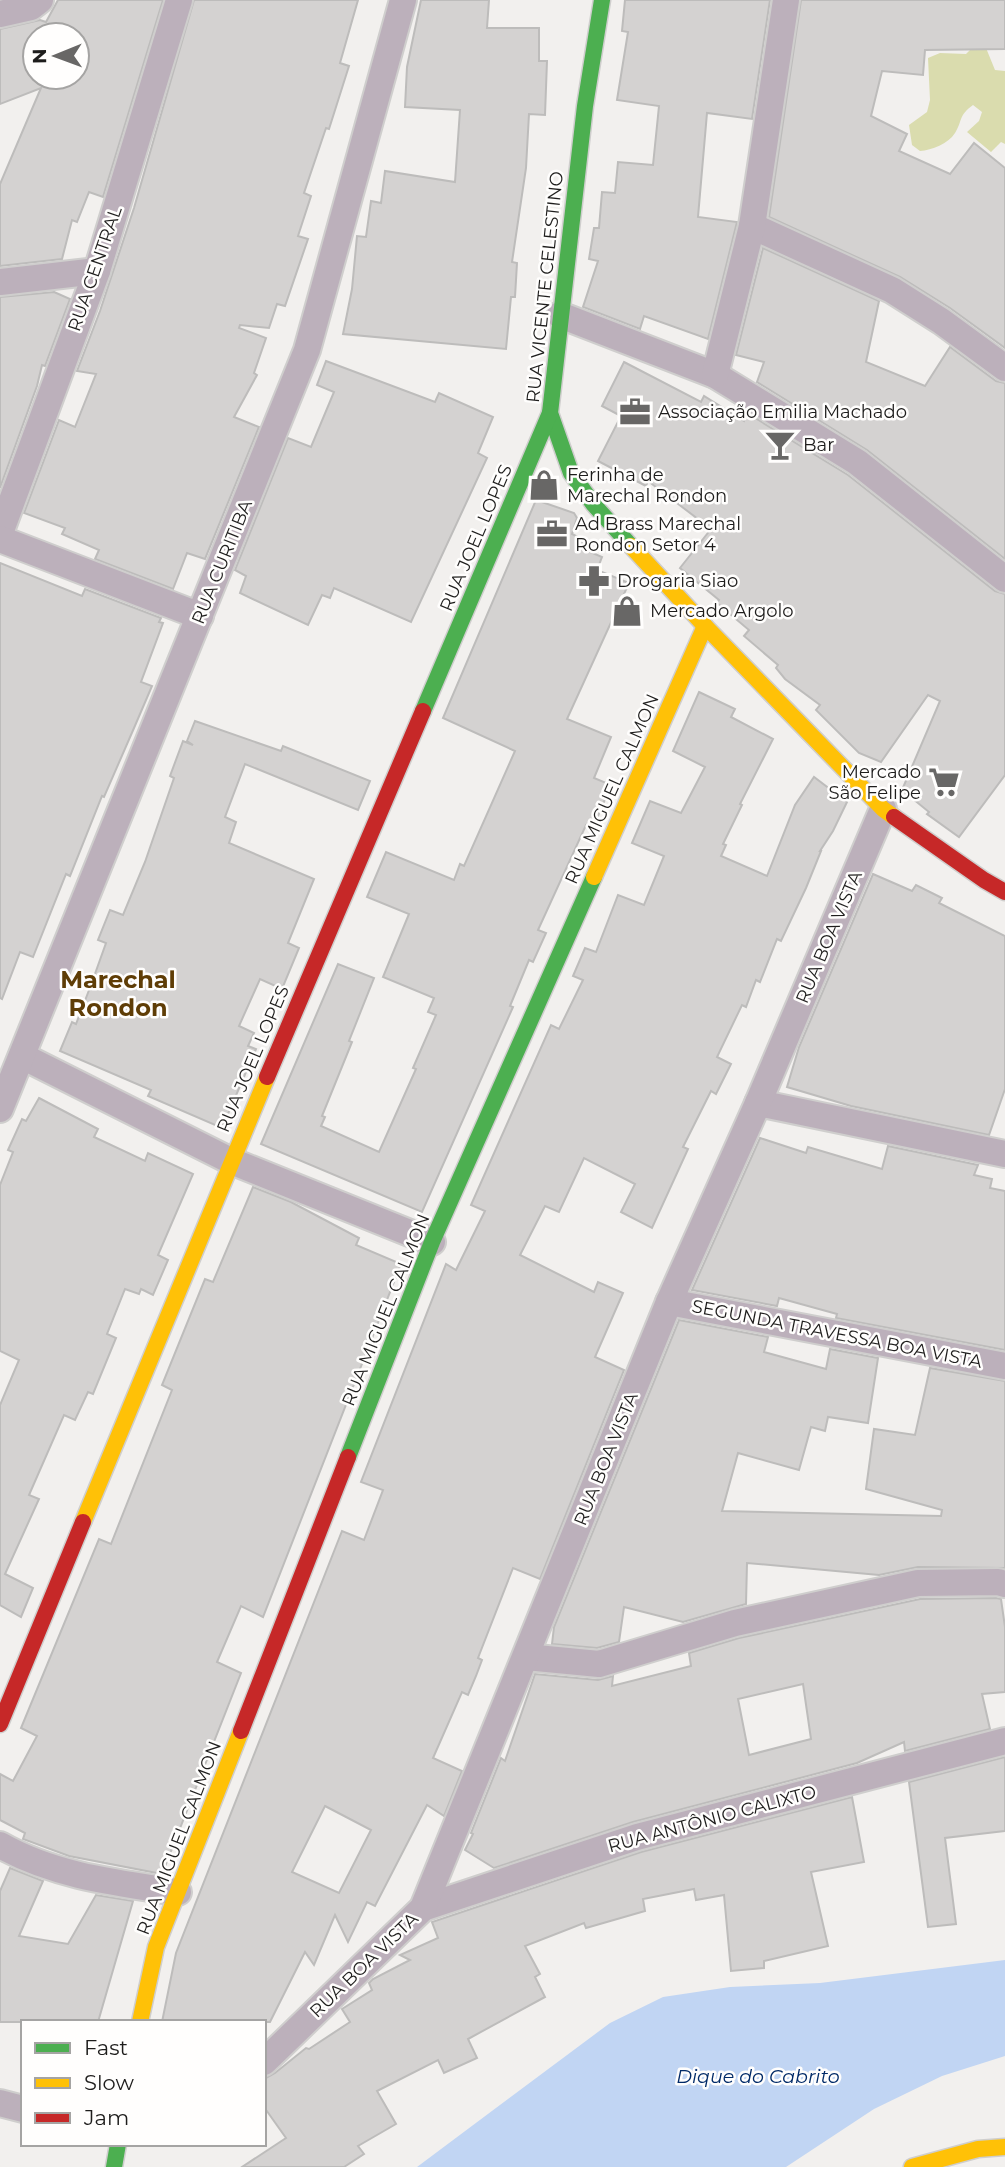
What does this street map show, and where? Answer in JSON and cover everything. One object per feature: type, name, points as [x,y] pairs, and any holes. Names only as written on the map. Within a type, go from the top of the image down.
[{"type":"street","points":[[0,14],[31,7],[40,0]]},
{"type":"street","name":"RUA CENTRAL","points":[[0,533],[97,271],[179,0]]},
{"type":"street","name":"RUA CURITIBA","points":[[0,1110],[307,350],[403,0]]},
{"type":"street","name":"RUA VICENTE CELESTINO","points":[[602,0],[585,106],[550,413],[571,473],[581,489],[705,626],[883,809],[1005,892]]},
{"type":"street","points":[[715,375],[752,226],[786,0]]},
{"type":"street","points":[[752,226],[892,290],[941,321],[1005,368]]},
{"type":"street","points":[[0,282],[97,271]]},
{"type":"street","points":[[560,315],[715,375],[858,461],[1005,579]]},
{"type":"street","name":"RUA JOEL LOPES","points":[[0,1724],[231,1161],[550,413]]},
{"type":"street","points":[[0,539],[200,616]]},
{"type":"street","name":"RUA MIGUEL CALMON","points":[[140,2020],[156,1947],[432,1242],[705,626]]},
{"type":"street","name":"RUA BOA VISTA","points":[[266,2060],[423,1908],[669,1302],[758,1103],[883,809]]},
{"type":"street","points":[[22,1056],[231,1161],[432,1242]]},
{"type":"street","points":[[758,1103],[1005,1154]]},
{"type":"street","name":"SEGUNDA TRAVESSA BOA VISTA","points":[[669,1302],[1005,1366]]},
{"type":"street","points":[[526,1657],[599,1664],[735,1623],[918,1583],[1005,1584]]},
{"type":"street","name":"RUA ANTÔNIO CALIXTO","points":[[423,1908],[637,1837],[1005,1741]]},
{"type":"street","points":[[0,1845],[12,1852],[89,1879],[178,1892]]},
{"type":"street","points":[[0,2103],[21,2108]]},
{"type":"street","points":[[114,2167],[118,2146]]},
{"type":"street","points":[[912,2167],[978,2149],[1005,2147]]},
{"type":"green space","points":[[986,48],[995,70],[1005,71],[1005,144],[1001,142],[991,152],[967,132],[979,121],[982,112],[973,105],[963,115],[955,133],[948,140],[935,148],[920,151],[912,145],[909,125],[927,112],[930,100],[928,58],[940,53],[966,54],[970,50]]},
{"type":"water","name":"Dique do Cabrito","points":[[1005,1960],[1005,2056],[942,2076],[874,2109],[786,2167],[417,2167],[610,2023],[663,1997],[730,1987],[820,1983]]},
{"type":"building","points":[[58,0],[163,0],[103,197],[89,192],[77,222],[72,220],[62,259],[0,266],[0,184],[40,91],[91,91],[91,21],[47,21]]},
{"type":"building","points":[[194,0],[358,0],[340,63],[349,66],[329,129],[326,128],[304,193],[311,196],[298,236],[308,239],[285,306],[277,304],[269,328],[240,325],[239,328],[266,338],[254,373],[257,375],[234,417],[259,427],[205,559],[187,553],[173,589],[95,559],[99,550],[62,534],[65,528],[24,513],[59,420],[75,427],[96,374],[77,371],[134,208]]},
{"type":"building","points":[[421,0],[489,0],[487,28],[539,28],[539,61],[547,61],[545,115],[529,114],[526,168],[512,262],[517,263],[515,297],[511,297],[506,349],[343,334],[352,289],[357,236],[366,237],[371,201],[381,203],[385,171],[455,182],[460,110],[405,107],[407,67]]},
{"type":"building","points":[[625,0],[770,0],[752,119],[707,113],[698,217],[737,222],[708,339],[644,316],[640,329],[583,307],[598,261],[589,259],[594,228],[599,228],[602,192],[615,193],[618,162],[653,165],[659,106],[617,100],[628,32],[622,31]]},
{"type":"building","points":[[801,0],[1005,0],[1005,49],[925,50],[923,75],[882,71],[871,116],[907,134],[899,151],[950,174],[974,143],[1005,168],[1005,348],[950,308],[900,277],[769,217]]},
{"type":"building","points":[[21,24],[21,91],[33,91],[0,104],[0,29]]},
{"type":"building","points":[[763,248],[879,301],[866,362],[925,386],[950,347],[996,381],[1005,383],[1005,559],[867,450],[757,382],[764,362],[736,355]]},
{"type":"building","points":[[54,292],[70,299],[45,366],[42,365],[0,488],[0,297]]},
{"type":"building","points":[[326,361],[435,402],[439,393],[493,417],[478,453],[487,458],[411,622],[334,588],[330,598],[322,595],[308,625],[240,593],[246,576],[235,570],[288,438],[311,447],[334,392],[317,385]]},
{"type":"building","points":[[624,362],[701,402],[704,396],[744,421],[747,413],[848,475],[995,591],[1005,594],[1005,775],[959,837],[927,814],[929,812],[902,790],[940,701],[928,695],[881,762],[859,753],[816,710],[820,705],[785,679],[776,668],[778,665],[744,636],[749,630],[717,603],[719,600],[680,568],[711,529],[648,481],[646,486],[598,461],[621,416],[602,406]]},
{"type":"building","points":[[536,500],[574,513],[577,518],[572,534],[592,544],[588,551],[602,557],[597,570],[629,583],[567,719],[611,737],[594,778],[611,785],[593,828],[586,825],[538,930],[546,933],[533,962],[529,960],[510,1006],[513,1007],[422,1212],[261,1144],[338,964],[374,978],[322,1116],[325,1117],[321,1126],[379,1152],[416,1069],[413,1068],[436,1015],[428,1012],[434,998],[383,977],[409,914],[367,897],[386,852],[454,880],[460,864],[464,866],[515,751],[443,718]]},
{"type":"building","points":[[0,563],[82,596],[85,589],[161,618],[159,622],[163,623],[141,682],[152,686],[104,797],[102,796],[70,876],[66,874],[33,957],[20,952],[2,999],[0,998]]},
{"type":"building","points":[[699,692],[735,709],[731,717],[773,739],[740,804],[742,805],[723,844],[726,845],[721,856],[767,876],[795,805],[814,777],[847,802],[820,851],[781,941],[777,939],[760,982],[756,980],[746,1007],[742,1005],[717,1057],[731,1064],[716,1094],[711,1091],[683,1147],[688,1149],[652,1228],[621,1212],[635,1184],[584,1158],[559,1212],[545,1206],[520,1255],[594,1292],[598,1282],[623,1293],[595,1357],[624,1370],[540,1579],[513,1568],[478,1658],[482,1660],[468,1695],[462,1692],[433,1758],[462,1771],[444,1816],[427,1805],[375,1906],[367,1902],[348,1942],[335,1915],[314,1965],[305,1952],[270,2022],[162,2020],[176,1953],[342,1531],[364,1540],[383,1490],[361,1482],[446,1264],[456,1270],[485,1211],[471,1205],[551,1025],[559,1029],[583,980],[573,976],[585,948],[596,952],[618,895],[644,905],[664,856],[632,843],[650,801],[681,813],[705,767],[673,751]],"holes":[[[325,1806],[371,1830],[339,1893],[292,1872]]]},
{"type":"building","points":[[195,721],[281,751],[283,746],[370,781],[358,810],[245,764],[225,817],[236,822],[229,843],[314,879],[288,943],[299,948],[282,989],[260,979],[239,1026],[254,1033],[248,1046],[256,1049],[222,1128],[148,1096],[151,1090],[60,1051],[72,1022],[76,1024],[106,943],[98,940],[110,910],[123,915],[145,862],[174,778],[170,776],[183,741],[193,745],[187,741]]},
{"type":"building","points":[[873,874],[912,891],[916,885],[942,898],[939,903],[1005,936],[1005,1089],[989,1135],[851,1106],[787,1087],[799,1047]]},
{"type":"building","points":[[39,1098],[98,1129],[94,1137],[145,1161],[148,1153],[193,1174],[158,1255],[168,1260],[153,1295],[141,1289],[139,1294],[125,1289],[107,1334],[116,1338],[93,1394],[88,1392],[75,1420],[64,1415],[29,1495],[39,1499],[5,1574],[33,1588],[21,1617],[0,1605],[0,1405],[19,1360],[0,1351],[0,1185],[13,1152],[8,1150],[22,1119],[26,1121]]},
{"type":"building","points":[[760,1138],[806,1153],[808,1147],[882,1169],[888,1146],[978,1165],[974,1175],[992,1179],[990,1188],[1005,1191],[1005,1350],[836,1318],[837,1314],[779,1298],[777,1306],[692,1290]]},
{"type":"building","points":[[253,1187],[291,1202],[359,1238],[356,1245],[401,1264],[263,1617],[241,1606],[217,1662],[241,1673],[162,1874],[69,1856],[23,1839],[25,1833],[0,1820],[0,1774],[13,1781],[37,1736],[21,1728],[99,1539],[111,1544],[172,1390],[162,1385],[205,1279],[213,1282]]},
{"type":"building","points":[[679,1320],[768,1337],[764,1352],[826,1369],[830,1349],[878,1358],[868,1423],[828,1417],[825,1431],[811,1427],[799,1470],[738,1453],[722,1511],[941,1516],[942,1510],[866,1489],[874,1429],[915,1435],[930,1368],[1005,1381],[1005,1568],[918,1567],[879,1575],[747,1563],[746,1604],[683,1622],[624,1607],[619,1642],[597,1648],[552,1644],[554,1627]]},
{"type":"building","points":[[920,1599],[1001,1599],[1005,1627],[1005,1692],[982,1694],[990,1729],[905,1751],[904,1742],[857,1763],[633,1822],[494,1868],[465,1850],[501,1758],[505,1761],[535,1674],[598,1680],[613,1676],[612,1686],[691,1666],[689,1653],[739,1638]],"holes":[[[803,1684],[811,1739],[749,1755],[738,1699]]]},
{"type":"building","points":[[1005,1757],[1005,1831],[945,1838],[956,1924],[928,1927],[909,1782]]},
{"type":"building","points":[[852,1797],[864,1862],[811,1872],[828,1946],[764,1961],[764,1968],[731,1971],[724,1895],[696,1900],[694,1889],[643,1899],[645,1911],[586,1928],[584,1923],[525,1946],[540,1974],[535,1977],[545,1997],[468,2039],[477,2058],[444,2073],[438,2060],[377,2091],[396,2124],[358,2146],[364,2154],[344,2167],[242,2167],[286,2138],[266,2110],[266,2078],[306,2048],[309,2049],[350,2022],[342,2009],[372,1990],[369,1983],[373,1979],[410,1960],[400,1955],[438,1938],[432,1922],[641,1852]]},
{"type":"building","points":[[10,1868],[43,1881],[19,1936],[68,1944],[96,1895],[133,1901],[99,2020],[0,2022],[0,1891]]},
{"type":"traffic: fast","points":[[602,0],[585,106],[550,413],[571,473],[594,505],[631,546]]},
{"type":"traffic: fast","points":[[423,711],[550,413]]},
{"type":"traffic: fast","points":[[348,1457],[432,1242],[594,877]]},
{"type":"traffic: fast","points":[[114,2167],[118,2146]]},
{"type":"traffic: slow","points":[[631,546],[705,626],[883,809],[894,817]]},
{"type":"traffic: slow","points":[[594,877],[705,626]]},
{"type":"traffic: slow","points":[[83,1522],[267,1077]]},
{"type":"traffic: slow","points":[[140,2020],[156,1947],[241,1731]]},
{"type":"traffic: slow","points":[[912,2167],[978,2149],[1005,2147]]},
{"type":"traffic: jam","points":[[267,1077],[423,711]]},
{"type":"traffic: jam","points":[[894,817],[1005,892]]},
{"type":"traffic: jam","points":[[241,1731],[348,1457]]},
{"type":"traffic: jam","points":[[0,1724],[83,1522]]},
{"type":"place","name":"Associação Emilia Machado","points":[[635,412]]},
{"type":"place","name":"Bar","points":[[780,445]]},
{"type":"place","name":"Ferinha de Marechal Rondon","points":[[544,485]]},
{"type":"place","name":"Ad Brass Marechal Rondon Setor 4","points":[[552,534]]},
{"type":"place","name":"Drogaria Siao","points":[[594,581]]},
{"type":"place","name":"Mercado Argolo","points":[[627,611]]},
{"type":"place","name":"Mercado São Felipe","points":[[944,782]]},
{"type":"district","name":"Marechal Rondon","points":[[118,994]]}]
